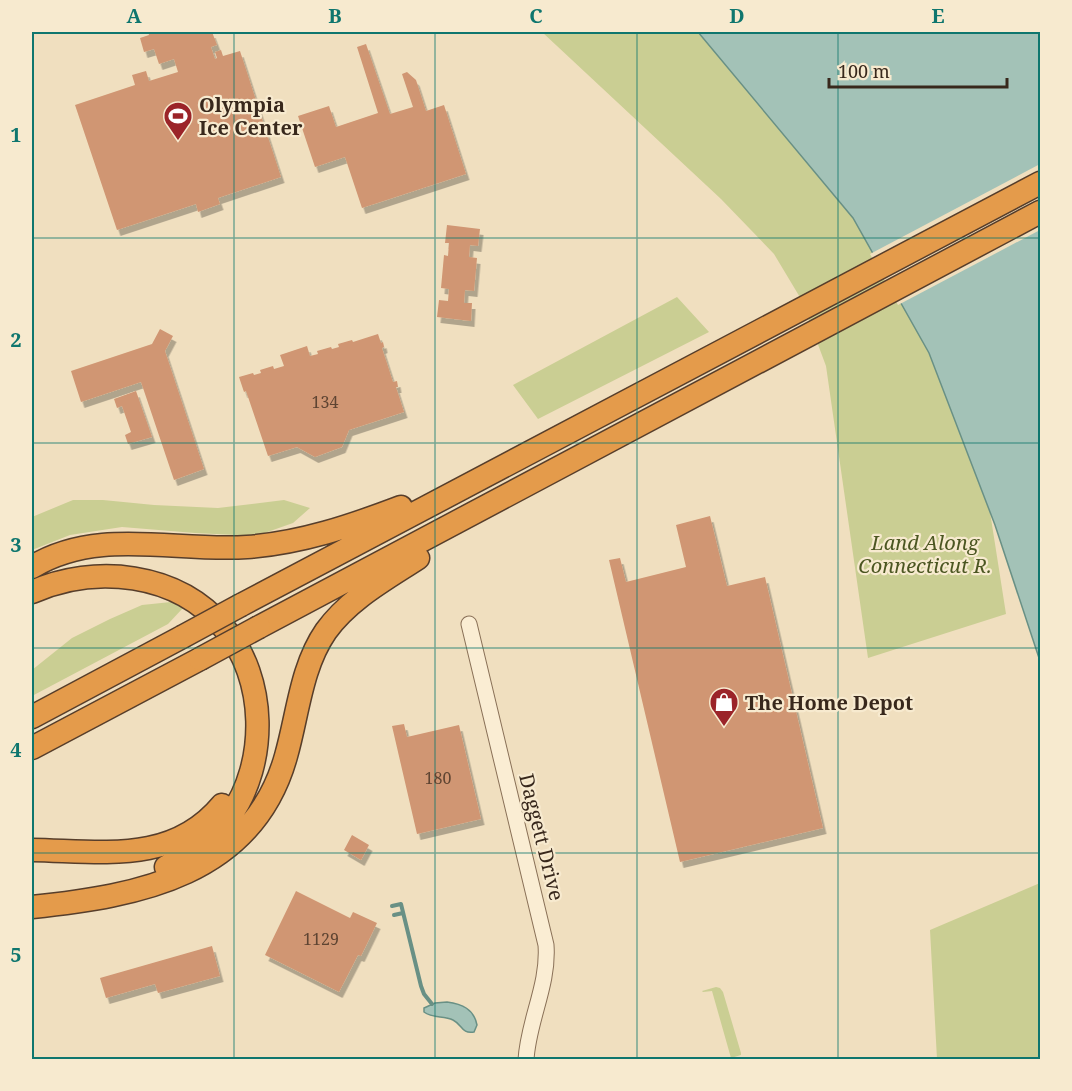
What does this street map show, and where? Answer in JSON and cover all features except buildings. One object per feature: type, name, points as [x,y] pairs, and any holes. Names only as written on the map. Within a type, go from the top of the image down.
[{"type":"highway","points":[[32,717],[1041,183]]},
{"type":"highway","points":[[32,748],[1041,212]]},
{"type":"highway","points":[[32,567],[57,555],[100,544],[232,547],[297,540],[356,524],[495,471]]},
{"type":"highway","points":[[38,907],[103,897],[158,883],[191,870],[227,848],[259,814],[276,786],[287,753],[309,664],[319,642],[332,624],[367,592],[517,490]]},
{"type":"highway","points":[[32,592],[61,581],[98,576],[125,577],[161,585]]},
{"type":"highway","points":[[32,610],[66,589],[88,582],[125,579],[161,585],[193,601],[226,629],[248,670],[256,709],[256,744],[250,778],[235,808],[208,839],[176,862],[125,886],[94,896],[38,907]]},
{"type":"highway","points":[[32,850],[117,852],[140,850],[172,841],[194,830],[218,808],[242,774],[252,744],[256,709]]},
{"type":"street","name":"Daggett Drive","points":[[469,624],[546,945],[546,968],[528,1041],[526,1059]]},
{"type":"green space","name":"Land Along Connecticut R.","points":[[542,32],[729,32],[797,98],[929,353],[990,512],[1006,614],[868,658],[826,366],[801,299],[774,254],[721,199]]},
{"type":"green space","points":[[677,297],[709,332],[538,419],[513,385]]},
{"type":"green space","points":[[73,500],[218,508],[284,500],[310,508],[293,523],[256,536],[122,527],[70,535],[32,550],[32,517]]},
{"type":"green space","points":[[171,602],[183,608],[168,624],[32,696],[32,670],[72,638],[142,605]]},
{"type":"green space","points":[[1040,883],[1040,1059],[937,1059],[930,930]]},
{"type":"green space","points":[[716,987],[723,992],[741,1053],[731,1058],[712,991],[702,991]]},
{"type":"water","points":[[698,32],[1040,32],[1040,661],[995,525],[929,353],[853,218]]},
{"type":"water","points":[[435,1003],[458,1004],[470,1011],[477,1025],[474,1032],[464,1030],[450,1019],[431,1016],[424,1012],[424,1008]]},
{"type":"pier","points":[[1040,164],[1040,230],[898,305],[870,254]]},
{"type":"waterway","points":[[392,906],[401,904],[421,986],[432,1004]]},
{"type":"waterway","points":[[394,915],[403,913]]},
{"type":"place","name":"Olympia Ice Center","points":[[178,142]]},
{"type":"place","name":"The Home Depot","points":[[724,728]]}]
